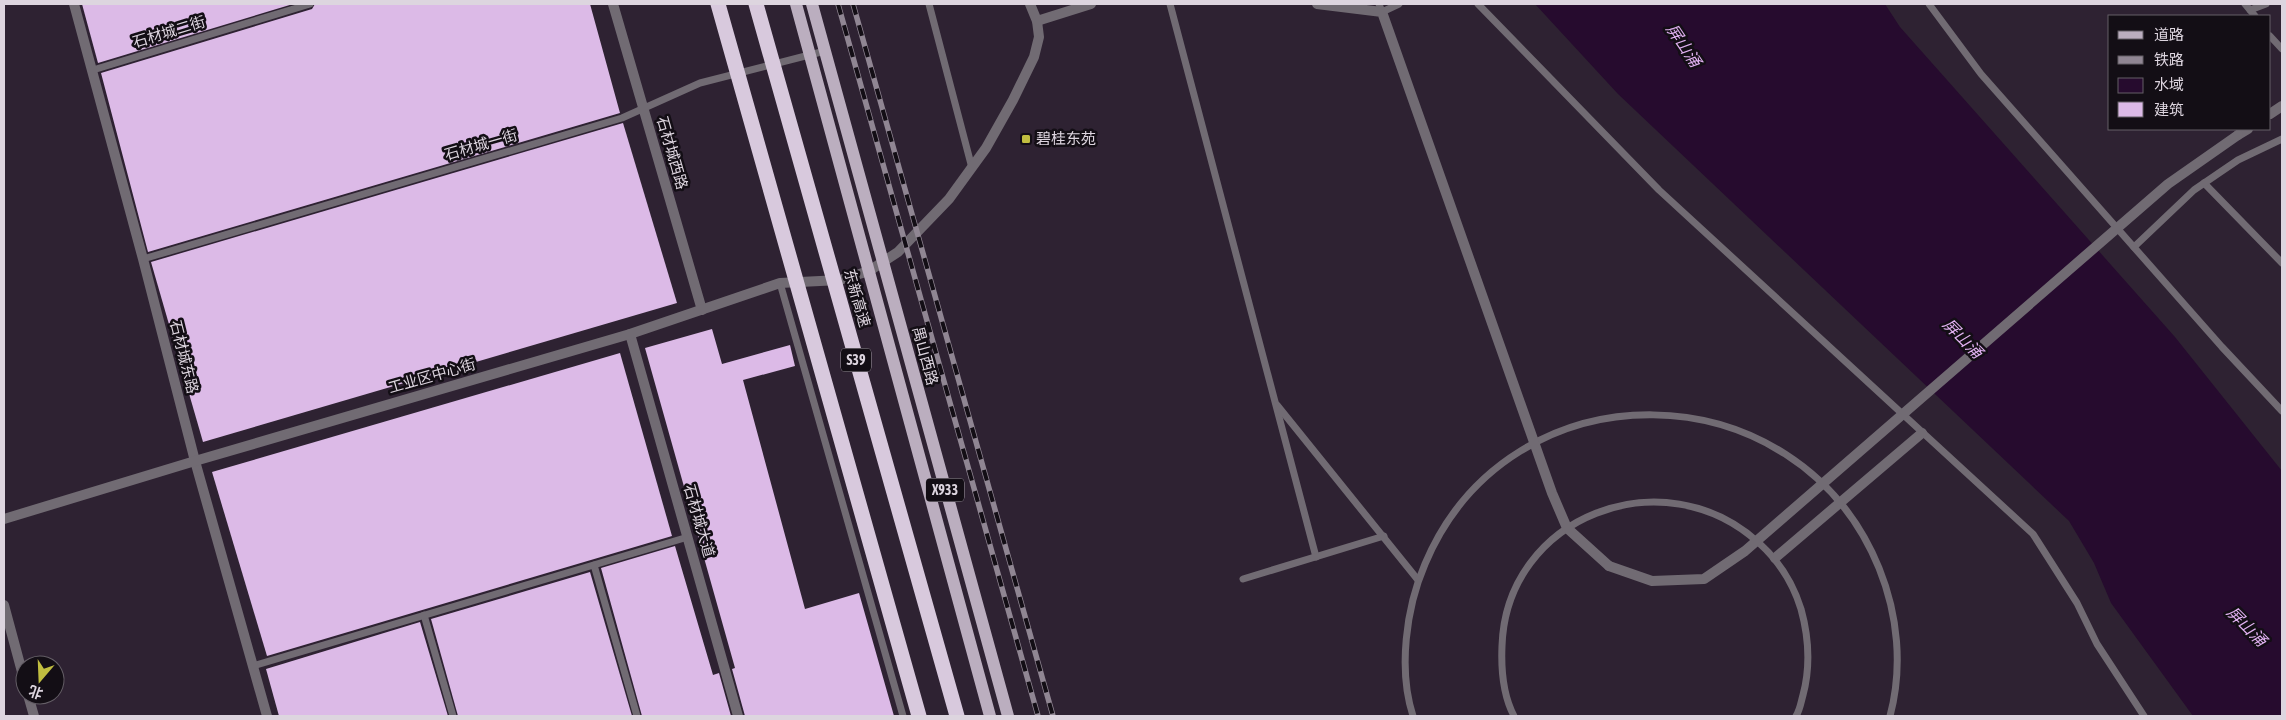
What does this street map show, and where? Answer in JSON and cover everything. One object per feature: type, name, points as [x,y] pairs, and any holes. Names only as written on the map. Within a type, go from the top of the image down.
[{"type":"highway","name":"S39","points":[[718,4],[919,716]]},
{"type":"highway","name":"东新高速","points":[[756,4],[957,716]]},
{"type":"main road","name":"X933","points":[[796,4],[990,716]]},
{"type":"main road","name":"禺山西路","points":[[812,4],[1008,716]]},
{"type":"street","name":"石材城东路","points":[[74,4],[195,461],[266,716]]},
{"type":"street","name":"石材城西路","points":[[613,4],[702,310]]},
{"type":"street","points":[[1030,4],[1037,21],[1092,4]]},
{"type":"street","points":[[1317,4],[1381,8],[1535,443],[1567,528],[1609,566],[1652,581],[1704,579],[1745,551],[2168,184],[2246,130]]},
{"type":"street","name":"工业区中心街","points":[[4,520],[195,461],[630,334],[780,283],[840,280],[869,271],[883,264],[898,252],[949,199],[986,148],[1026,74],[1039,37],[1037,21]]},
{"type":"street","points":[[2271,113],[2282,106]]},
{"type":"street","name":"石材城大道","points":[[630,334],[738,716]]},
{"type":"street","points":[[1775,558],[1922,433]]},
{"type":"street","points":[[4,605],[17,655]]},
{"type":"lane","name":"石材城二街","points":[[93,70],[310,4]]},
{"type":"lane","points":[[928,4],[972,168]]},
{"type":"lane","points":[[1170,4],[1316,557]]},
{"type":"lane","points":[[1381,8],[1399,4]]},
{"type":"lane","points":[[1478,4],[1659,190],[2033,534],[2077,603],[2098,644],[2144,716]]},
{"type":"lane","points":[[1929,4],[1981,74],[2282,412]]},
{"type":"lane","points":[[2245,4],[2252,13],[2266,4]]},
{"type":"lane","points":[[2271,37],[2282,49]]},
{"type":"lane","name":"石材城一街","points":[[143,259],[644,110],[700,84],[825,51]]},
{"type":"lane","points":[[2134,247],[2194,190],[2238,160],[2282,139]]},
{"type":"lane","points":[[2204,183],[2282,263]]},
{"type":"lane","points":[[780,283],[903,716]]},
{"type":"lane","points":[[1275,403],[1418,580]]},
{"type":"lane","points":[[1413,716],[1405,667],[1408,623],[1418,580],[1432,546],[1452,515],[1470,494],[1504,462],[1535,443],[1579,424],[1626,415],[1674,415],[1722,424],[1766,442],[1807,469],[1841,502],[1870,545],[1889,593],[1898,643],[1896,695],[1890,716]]},
{"type":"lane","points":[[1514,716],[1510,709],[1501,669],[1502,629],[1514,590],[1536,555],[1567,528],[1608,508],[1654,500],[1699,507],[1741,527],[1775,558],[1796,593],[1808,632],[1808,673],[1796,716]]},
{"type":"lane","points":[[1243,579],[1384,536]]},
{"type":"lane","points":[[253,666],[688,537]]},
{"type":"lane","points":[[594,565],[638,716]]},
{"type":"lane","points":[[424,615],[453,716]]},
{"type":"water","name":"屏山涌","points":[[1535,4],[1885,4],[1900,27],[2175,337],[2282,471],[2282,716],[2193,716],[2111,603],[2094,563],[2069,521],[1618,94]]},
{"type":"building","points":[[82,4],[293,4],[98,63]]},
{"type":"building","points":[[315,4],[590,4],[620,113],[148,252],[101,73],[312,9]]},
{"type":"building","points":[[623,123],[677,303],[203,442],[151,262]]},
{"type":"building","points":[[712,329],[722,364],[790,345],[795,366],[743,380],[805,609],[859,593],[894,716],[745,716],[732,669],[735,668],[645,348]]},
{"type":"building","points":[[620,353],[672,536],[267,656],[212,472]]},
{"type":"building","points":[[675,546],[713,675],[719,673],[731,716],[642,716],[601,568]]},
{"type":"building","points":[[590,572],[632,716],[458,716],[431,619]]},
{"type":"building","points":[[420,622],[448,716],[279,716],[266,669]]},
{"type":"railway","points":[[838,4],[1038,716]]},
{"type":"railway","points":[[853,4],[1053,716]]},
{"type":"place","name":"碧桂东苑","points":[[1026,139]]}]
